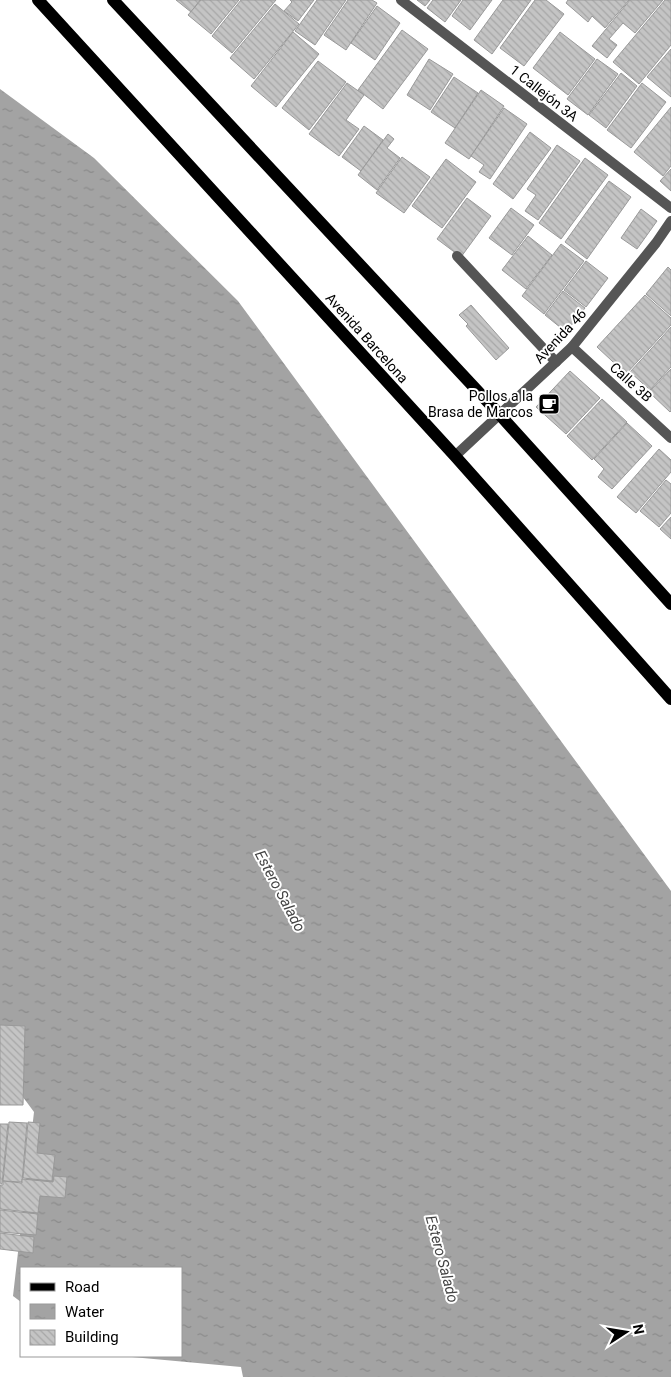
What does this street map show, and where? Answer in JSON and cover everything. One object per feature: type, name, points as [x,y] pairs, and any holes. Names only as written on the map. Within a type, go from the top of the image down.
[{"type":"main road","name":"Avenida Barcelona","points":[[38,0],[455,456],[671,699]]},
{"type":"main road","points":[[113,0],[500,415],[671,604]]},
{"type":"street","name":"1 Callejón 3A","points":[[401,0],[671,208]]},
{"type":"street","name":"Avenida 46","points":[[455,456],[572,347],[656,243],[671,221]]},
{"type":"street","points":[[457,256],[556,362]]},
{"type":"street","name":"Calle 3B","points":[[572,347],[671,438]]},
{"type":"water","name":"Estero Salado","points":[[0,89],[94,158],[238,301],[671,891],[671,1377],[243,1377],[241,1367],[132,1357],[182,1357],[182,1267],[20,1267],[20,1301],[13,1296],[34,1112],[0,1066]]},
{"type":"building","points":[[176,0],[200,0],[191,12]]},
{"type":"building","points":[[201,0],[239,0],[211,34],[188,15]]},
{"type":"building","points":[[241,0],[276,0],[232,53],[212,36]]},
{"type":"building","points":[[290,0],[314,0],[298,21],[284,11],[292,2]]},
{"type":"building","points":[[317,0],[346,0],[315,45],[295,31]]},
{"type":"building","points":[[348,0],[372,0],[377,3],[346,50],[324,35]]},
{"type":"building","points":[[417,0],[430,0],[425,6]]},
{"type":"building","points":[[433,0],[461,0],[445,22],[427,8]]},
{"type":"building","points":[[463,0],[492,0],[470,30],[452,16]]},
{"type":"building","points":[[503,0],[531,0],[492,54],[474,40]]},
{"type":"building","points":[[535,0],[546,0],[564,14],[524,66],[500,48]]},
{"type":"building","points":[[568,0],[629,0],[605,28],[592,16],[588,22],[566,3]]},
{"type":"building","points":[[630,0],[663,0],[635,33],[623,23],[609,39],[617,45],[607,58],[592,46]]},
{"type":"building","points":[[665,0],[671,0],[671,45],[639,84],[613,62]]},
{"type":"building","points":[[275,4],[299,24],[254,79],[230,58]]},
{"type":"building","points":[[377,6],[400,23],[375,60],[351,43]]},
{"type":"building","points":[[402,30],[428,49],[383,109],[358,90]]},
{"type":"building","points":[[293,32],[319,54],[276,107],[251,86]]},
{"type":"building","points":[[560,32],[595,59],[568,95],[533,68]]},
{"type":"building","points":[[671,49],[671,97],[647,77]]},
{"type":"building","points":[[429,59],[453,74],[430,110],[407,95]]},
{"type":"building","points":[[597,59],[618,74],[588,115],[567,99]]},
{"type":"building","points":[[318,61],[346,82],[309,130],[282,108]]},
{"type":"building","points":[[621,73],[637,86],[606,128],[589,115]]},
{"type":"building","points":[[454,77],[478,93],[455,128],[431,112]]},
{"type":"building","points":[[347,83],[364,95],[346,120],[359,129],[339,156],[309,134]]},
{"type":"building","points":[[642,83],[666,102],[631,148],[607,130]]},
{"type":"building","points":[[481,90],[504,106],[469,159],[445,143]]},
{"type":"building","points":[[671,107],[671,166],[663,176],[634,152]]},
{"type":"building","points":[[504,108],[527,124],[490,179],[479,172],[484,165],[471,156]]},
{"type":"building","points":[[364,126],[383,140],[361,171],[342,157]]},
{"type":"building","points":[[530,132],[551,148],[513,199],[493,184]]},
{"type":"building","points":[[388,134],[394,139],[387,148],[400,158],[377,190],[358,175]]},
{"type":"building","points":[[557,145],[580,161],[538,220],[525,211],[536,195],[527,189]]},
{"type":"building","points":[[402,157],[430,177],[404,213],[376,193]]},
{"type":"building","points":[[585,158],[608,175],[561,239],[539,223]]},
{"type":"building","points":[[446,159],[476,182],[442,228],[412,206]]},
{"type":"building","points":[[671,169],[671,191],[660,181]]},
{"type":"building","points":[[609,181],[631,197],[587,259],[565,242]]},
{"type":"building","points":[[467,198],[491,216],[461,257],[437,239]]},
{"type":"building","points":[[511,208],[534,225],[512,255],[489,238]]},
{"type":"building","points":[[641,209],[657,221],[637,249],[621,238]]},
{"type":"building","points":[[528,236],[552,255],[526,289],[502,270]]},
{"type":"building","points":[[561,244],[584,261],[544,314],[522,296]]},
{"type":"building","points":[[586,261],[608,278],[586,307],[564,290]]},
{"type":"building","points":[[668,267],[671,270],[671,316],[646,294]]},
{"type":"building","points":[[563,291],[585,308],[566,332],[545,315]]},
{"type":"building","points":[[645,295],[671,318],[671,325],[626,374],[597,347]]},
{"type":"building","points":[[471,305],[509,348],[496,360],[466,326],[468,324],[459,315]]},
{"type":"building","points":[[671,327],[671,367],[650,390],[630,372]]},
{"type":"building","points":[[671,369],[671,411],[670,412],[649,392]]},
{"type":"building","points":[[570,371],[600,398],[566,434],[536,407]]},
{"type":"building","points":[[602,399],[627,422],[592,460],[567,436]]},
{"type":"building","points":[[627,423],[652,446],[612,489],[598,477],[604,469],[594,459]]},
{"type":"building","points":[[659,449],[671,460],[671,472],[636,513],[617,497]]},
{"type":"building","points":[[666,480],[671,484],[671,513],[659,527],[640,511]]},
{"type":"building","points":[[671,517],[671,539],[660,529]]},
{"type":"building","points":[[0,1025],[25,1026],[23,1105],[0,1105]]},
{"type":"building","points":[[9,1122],[27,1123],[22,1182],[3,1181]]},
{"type":"building","points":[[28,1122],[40,1123],[37,1153],[55,1155],[52,1181],[23,1178]]},
{"type":"building","points":[[0,1124],[8,1124],[2,1184],[0,1183]]},
{"type":"building","points":[[54,1176],[67,1177],[65,1198],[40,1196],[38,1213],[0,1209],[0,1185],[3,1185],[3,1181],[22,1183],[22,1179],[53,1182]]},
{"type":"building","points":[[0,1210],[38,1214],[36,1235],[0,1232]]},
{"type":"building","points":[[0,1233],[34,1237],[33,1253],[0,1249]]},
{"type":"place","name":"Pollos a la Brasa de Marcos","points":[[549,404]]}]
